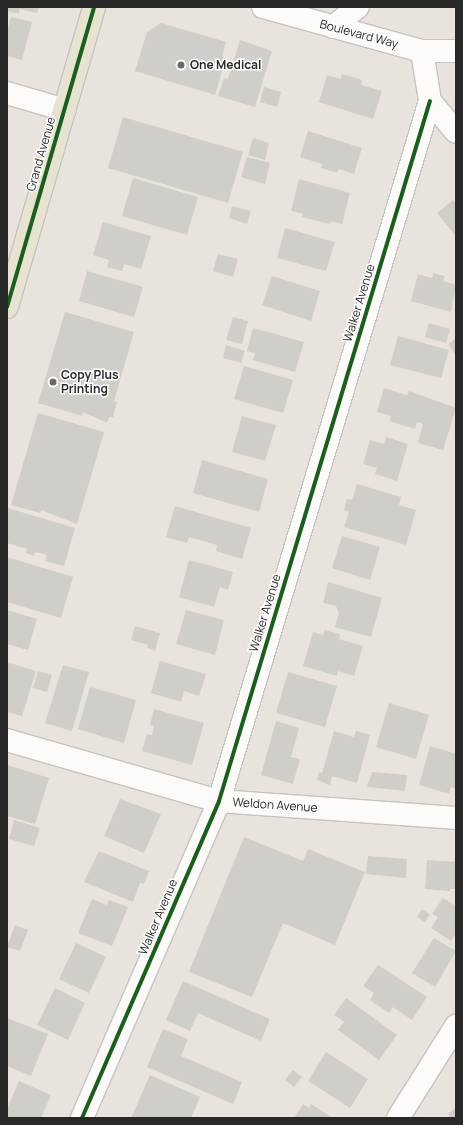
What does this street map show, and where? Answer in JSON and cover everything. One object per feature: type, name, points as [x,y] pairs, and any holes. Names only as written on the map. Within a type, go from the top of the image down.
[{"type":"main road","name":"Grand Avenue","points":[[7,307],[94,7]]},
{"type":"street","name":"Boulevard Way","points":[[263,7],[422,51],[456,51]]},
{"type":"street","points":[[333,27],[358,7]]},
{"type":"street","points":[[422,51],[430,101],[456,132]]},
{"type":"street","points":[[7,93],[64,110]]},
{"type":"street","name":"Walker Avenue","points":[[82,1118],[219,801],[430,101]]},
{"type":"street","name":"Weldon Avenue","points":[[7,740],[219,801],[456,818]]},
{"type":"street","points":[[398,1118],[456,1026]]},
{"type":"building","points":[[7,7],[39,7],[37,13],[20,9],[19,14],[7,11]]},
{"type":"building","points":[[11,17],[32,22],[22,60],[7,56],[7,31]]},
{"type":"building","name":"One Medical","points":[[161,23],[226,42],[222,57],[226,58],[215,95],[135,71],[147,32]]},
{"type":"building","points":[[240,40],[272,51],[255,107],[218,96],[224,78],[228,79]]},
{"type":"building","points":[[342,74],[362,80],[361,85],[382,91],[373,119],[319,102],[327,75],[341,79]]},
{"type":"building","points":[[264,87],[281,92],[277,107],[260,102]]},
{"type":"building","points":[[123,117],[243,152],[228,203],[108,168]]},
{"type":"building","points":[[308,131],[362,148],[354,174],[339,169],[337,173],[321,168],[322,164],[300,157]]},
{"type":"building","points":[[253,138],[269,143],[265,160],[248,155]]},
{"type":"building","points":[[247,157],[270,163],[265,184],[241,177]]},
{"type":"building","points":[[133,178],[198,197],[187,235],[122,216]]},
{"type":"building","points":[[299,179],[350,193],[342,224],[331,221],[330,224],[302,217],[303,214],[291,211]]},
{"type":"building","points":[[453,200],[456,204],[456,236],[437,213]]},
{"type":"building","points":[[232,206],[251,211],[247,224],[229,218]]},
{"type":"building","points":[[103,222],[151,236],[141,269],[124,264],[122,271],[107,267],[109,260],[93,255]]},
{"type":"building","points":[[285,228],[335,242],[326,271],[277,258]]},
{"type":"building","points":[[218,254],[238,259],[233,277],[213,271]]},
{"type":"building","points":[[87,271],[143,287],[134,317],[79,301]]},
{"type":"building","points":[[433,273],[445,276],[443,281],[456,285],[451,312],[411,301],[418,274],[432,278]]},
{"type":"building","points":[[272,276],[320,291],[311,321],[262,305]]},
{"type":"building","points":[[65,312],[134,332],[114,401],[117,402],[113,417],[109,417],[107,423],[83,412],[82,416],[38,403]]},
{"type":"building","points":[[233,317],[248,321],[242,344],[226,340]]},
{"type":"building","points":[[429,323],[450,329],[446,343],[425,337]]},
{"type":"building","points":[[253,328],[304,342],[295,372],[253,360],[255,353],[247,351]]},
{"type":"building","points":[[398,336],[449,350],[441,378],[390,365]]},
{"type":"building","points":[[456,338],[456,356],[448,344]]},
{"type":"building","points":[[226,345],[245,351],[241,363],[223,358]]},
{"type":"building","points":[[244,366],[293,380],[283,413],[234,399]]},
{"type":"building","points":[[384,388],[407,395],[409,391],[456,408],[443,450],[418,443],[423,424],[417,422],[415,429],[389,421],[391,416],[377,412]]},
{"type":"building","points":[[38,413],[104,432],[77,524],[41,510],[40,513],[11,505]]},
{"type":"building","points":[[242,416],[276,425],[265,461],[232,452]]},
{"type":"building","points":[[386,437],[408,444],[397,481],[375,474],[377,468],[363,464],[370,440],[384,444]]},
{"type":"building","points":[[202,460],[268,479],[259,512],[193,493]]},
{"type":"building","points":[[357,484],[401,497],[399,505],[416,510],[406,545],[344,527],[349,512],[344,510],[347,499],[352,500]]},
{"type":"building","points":[[175,506],[251,528],[242,559],[216,551],[217,545],[189,537],[187,543],[166,537]]},
{"type":"building","points":[[8,508],[75,528],[64,566],[45,561],[47,555],[35,552],[34,556],[26,553],[27,549],[7,543]]},
{"type":"building","points":[[342,536],[380,547],[370,580],[332,568]]},
{"type":"building","points":[[7,557],[73,577],[61,618],[7,602]]},
{"type":"building","points":[[189,560],[233,572],[228,590],[220,587],[214,607],[179,597]]},
{"type":"building","points":[[328,582],[382,598],[371,637],[335,627],[339,613],[336,606],[323,603]]},
{"type":"building","points":[[7,610],[37,619],[28,650],[7,644]]},
{"type":"building","points":[[186,610],[224,620],[215,655],[176,644]]},
{"type":"building","points":[[135,626],[160,633],[155,651],[147,648],[148,645],[131,640]]},
{"type":"building","points":[[325,630],[340,634],[339,639],[363,646],[354,676],[338,671],[337,676],[303,666],[313,632],[323,635]]},
{"type":"building","points":[[160,661],[206,674],[199,696],[184,691],[181,702],[151,693]]},
{"type":"building","points":[[7,662],[36,671],[22,716],[7,712]]},
{"type":"building","points":[[63,665],[89,672],[72,731],[45,723]]},
{"type":"building","points":[[38,671],[52,675],[47,692],[33,688]]},
{"type":"building","points":[[288,672],[337,686],[325,727],[276,713]]},
{"type":"building","points":[[90,687],[136,700],[124,743],[78,729]]},
{"type":"building","points":[[389,703],[429,715],[416,759],[376,747]]},
{"type":"building","points":[[154,709],[204,723],[192,765],[142,751],[147,734],[152,735],[154,726],[150,725]]},
{"type":"building","points":[[276,721],[299,728],[291,757],[300,759],[293,784],[261,775]]},
{"type":"building","points":[[334,731],[354,737],[356,731],[370,735],[357,783],[332,776],[330,785],[317,780],[319,772],[322,773]]},
{"type":"building","points":[[430,746],[456,754],[456,789],[451,787],[449,794],[419,785]]},
{"type":"building","points":[[7,765],[49,778],[35,824],[7,816]]},
{"type":"building","points":[[372,772],[407,775],[405,791],[367,787]]},
{"type":"building","points":[[120,799],[161,814],[144,853],[104,836]]},
{"type":"building","points":[[14,820],[40,828],[34,846],[9,839]]},
{"type":"building","points":[[244,837],[303,861],[308,849],[365,872],[335,945],[283,923],[252,997],[189,972]]},
{"type":"building","points":[[99,851],[149,871],[144,884],[140,883],[133,902],[84,882]]},
{"type":"building","points":[[368,856],[407,859],[406,878],[366,874]]},
{"type":"building","points":[[427,860],[456,862],[456,889],[450,889],[450,891],[425,889]]},
{"type":"building","points":[[443,898],[456,906],[456,933],[451,941],[431,928],[438,917],[432,914]]},
{"type":"building","points":[[92,899],[107,905],[109,900],[128,907],[112,946],[78,933]]},
{"type":"building","points":[[422,909],[430,915],[425,922],[417,917]]},
{"type":"building","points":[[15,925],[28,930],[20,951],[7,947]]},
{"type":"building","points":[[434,938],[456,951],[435,987],[412,973]]},
{"type":"building","points":[[76,943],[106,957],[89,993],[59,979]]},
{"type":"building","points":[[378,965],[427,997],[412,1020],[393,1007],[389,1013],[370,1000],[374,993],[363,986]]},
{"type":"building","points":[[183,981],[270,1019],[261,1041],[198,1013],[190,1031],[166,1020]]},
{"type":"building","points":[[55,988],[85,1003],[68,1040],[37,1025]]},
{"type":"building","points":[[346,998],[397,1035],[379,1060],[338,1030],[344,1022],[334,1015]]},
{"type":"building","points":[[7,1018],[48,1034],[31,1076],[7,1066]]},
{"type":"building","points":[[163,1029],[188,1039],[181,1056],[242,1082],[233,1104],[147,1067]]},
{"type":"building","points":[[326,1052],[368,1079],[350,1108],[308,1081]]},
{"type":"building","points":[[293,1070],[302,1077],[294,1087],[285,1080]]},
{"type":"building","points":[[150,1075],[200,1097],[191,1118],[131,1118]]},
{"type":"building","points":[[19,1081],[51,1095],[41,1118],[7,1118],[7,1109]]},
{"type":"building","points":[[303,1104],[309,1108],[311,1104],[333,1118],[294,1118]]},
{"type":"building","points":[[456,1107],[456,1118],[451,1118],[448,1114]]},
{"type":"cycle path","points":[[7,307],[94,7]]},
{"type":"cycle path","points":[[82,1118],[219,801],[430,101]]},
{"type":"place","name":"One Medical","points":[[181,65]]},
{"type":"place","name":"Copy Plus Printing","points":[[53,382]]}]
